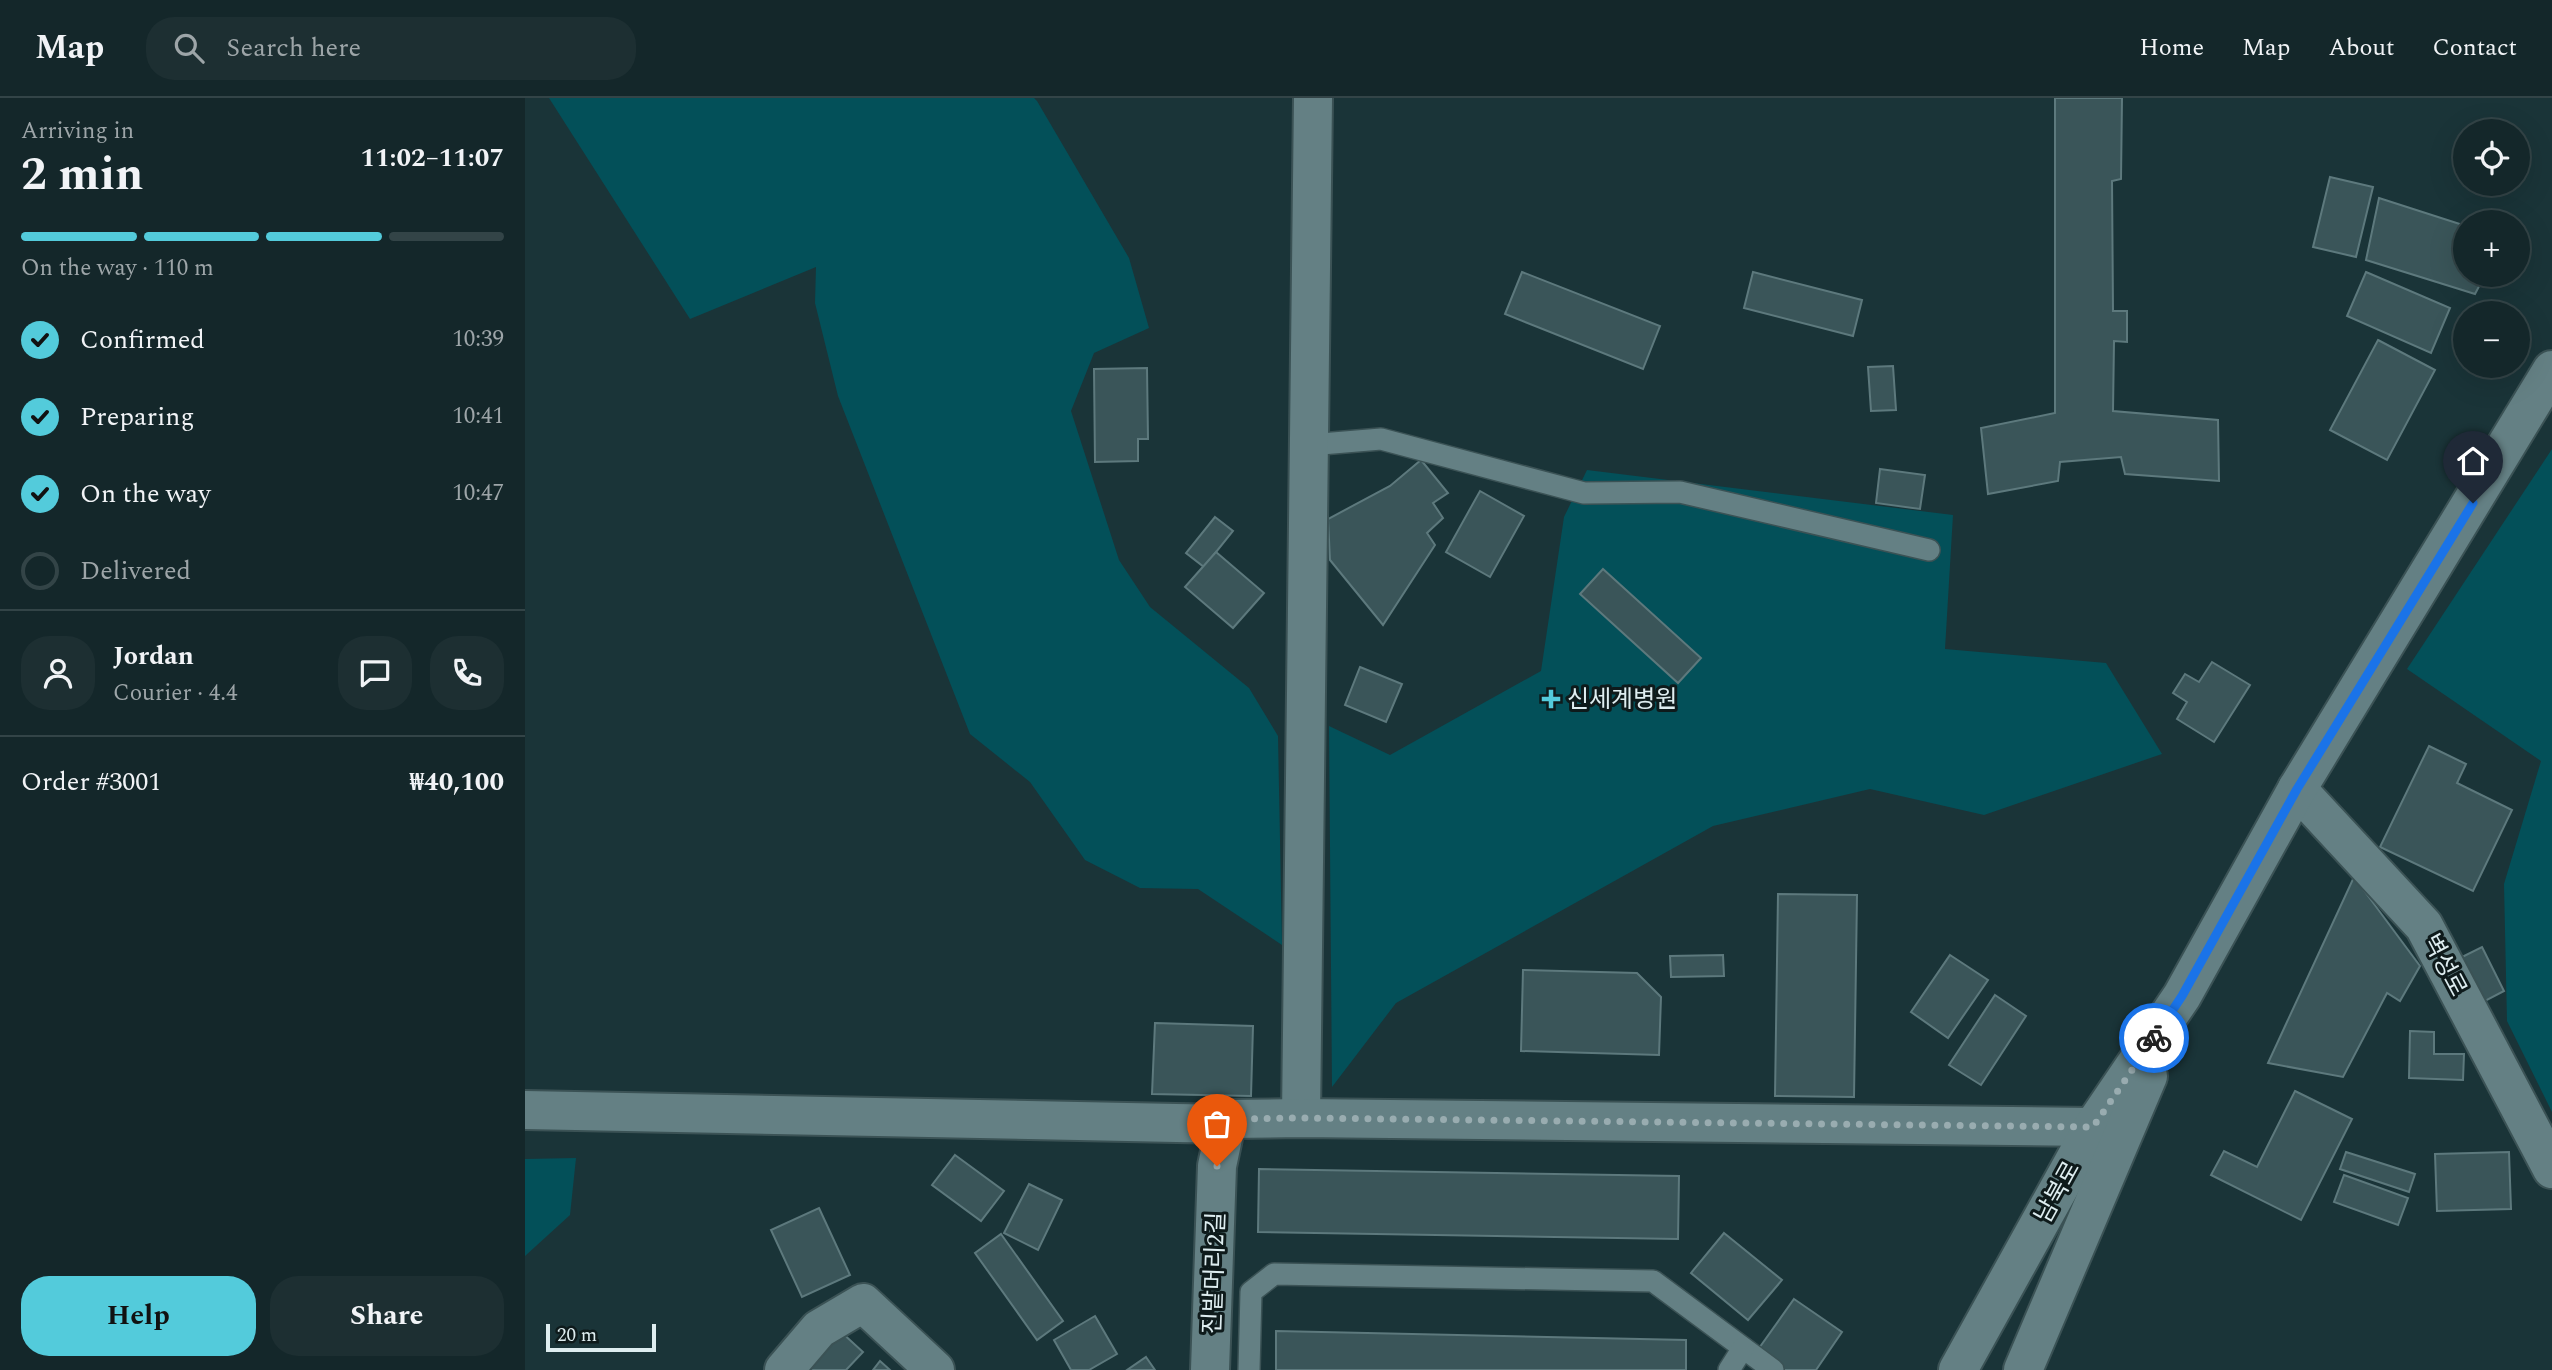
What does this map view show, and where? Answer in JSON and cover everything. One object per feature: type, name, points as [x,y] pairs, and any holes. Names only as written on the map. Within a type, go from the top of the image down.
[{"type":"street","points":[[1301,1118],[1314,98]]},
{"type":"street","name":"남북로","points":[[1958,1370],[2093,1127],[2182,996],[2297,789],[2552,370]]},
{"type":"street","name":"벽성로","points":[[2297,789],[2424,926],[2552,1169]]},
{"type":"street","points":[[2023,1370],[2182,996]]},
{"type":"street","points":[[525,1110],[1226,1124],[1227,1119],[1301,1118],[2093,1127]]},
{"type":"street","name":"진밭머리2길","points":[[1210,1370],[1217,1166],[1226,1124]]},
{"type":"street","points":[[1931,1370],[2017,1263]]},
{"type":"street","points":[[784,1370],[819,1328],[863,1303],[935,1370]]},
{"type":"lane","points":[[1309,445],[1381,439],[1584,493],[1680,492],[1929,550]]},
{"type":"lane","points":[[1249,1370],[1251,1292],[1274,1275],[1653,1281],[1773,1370]]},
{"type":"lane","points":[[1730,1370],[1743,1348]]},
{"type":"shaded area","points":[[549,98],[1034,98],[1037,101],[1129,258],[1149,328],[1094,353],[1071,411],[1119,560],[1150,607],[1249,688],[1278,736],[1282,945],[1198,889],[1140,888],[1085,860],[1030,782],[970,734],[838,396],[815,303],[816,267],[690,319]]},
{"type":"shaded area","points":[[2552,449],[2552,1112],[2507,1021],[2504,884],[2541,761],[2407,669]]},
{"type":"shaded area","points":[[1587,470],[1953,515],[1945,649],[2106,663],[2162,754],[1984,815],[1870,789],[1713,826],[1396,1003],[1332,1087],[1329,726],[1390,755],[1541,671],[1564,517]]},
{"type":"shaded area","points":[[576,1158],[570,1215],[525,1256],[525,1159]]},
{"type":"building","points":[[2055,98],[2122,98],[2121,179],[2112,181],[2113,311],[2127,311],[2127,342],[2114,341],[2113,411],[2218,420],[2219,481],[2125,474],[2121,457],[2060,462],[2058,481],[1988,494],[1981,428],[2055,413]]},
{"type":"building","points":[[2330,177],[2373,187],[2356,257],[2313,247]]},
{"type":"building","points":[[2379,198],[2453,222],[2453,287],[2479,287],[2475,294],[2366,260]]},
{"type":"building","points":[[1522,272],[1660,326],[1643,369],[1505,314]]},
{"type":"building","points":[[1753,272],[1862,300],[1853,336],[1744,308]]},
{"type":"building","points":[[2366,272],[2450,308],[2431,353],[2347,316]]},
{"type":"building","points":[[2378,340],[2435,370],[2387,460],[2330,430]]},
{"type":"building","points":[[1893,366],[1896,410],[1871,411],[1868,367]]},
{"type":"building","points":[[1147,368],[1148,439],[1138,439],[1138,461],[1095,462],[1094,369]]},
{"type":"building","points":[[1421,460],[1448,493],[1433,503],[1443,518],[1427,533],[1435,545],[1383,625],[1330,560],[1328,519],[1390,486]]},
{"type":"building","points":[[1880,469],[1925,475],[1920,509],[1876,503]]},
{"type":"building","points":[[1480,491],[1524,516],[1490,577],[1446,552]]},
{"type":"building","points":[[1215,517],[1233,531],[1204,567],[1186,553]]},
{"type":"building","points":[[1216,552],[1264,593],[1233,628],[1185,587]]},
{"type":"building","points":[[1603,569],[1701,658],[1678,683],[1580,594]]},
{"type":"building","points":[[2212,662],[2250,685],[2214,742],[2177,719],[2187,702],[2173,693],[2185,674],[2199,682]]},
{"type":"building","points":[[1360,667],[1402,684],[1386,722],[1345,705]]},
{"type":"building","points":[[2429,746],[2466,764],[2457,783],[2512,810],[2473,891],[2380,847]]},
{"type":"building","points":[[2354,877],[2420,966],[2400,1001],[2387,993],[2343,1077],[2268,1063]]},
{"type":"building","points":[[1778,894],[1857,895],[1854,1097],[1775,1096]]},
{"type":"building","points":[[2482,947],[2504,991],[2485,1001],[2462,957]]},
{"type":"building","points":[[1723,955],[1724,976],[1671,977],[1670,956]]},
{"type":"building","points":[[1950,955],[1988,980],[1948,1038],[1911,1012]]},
{"type":"building","points":[[1523,970],[1637,973],[1661,997],[1659,1055],[1521,1051]]},
{"type":"building","points":[[1995,995],[2026,1016],[1981,1085],[1949,1065]]},
{"type":"building","points":[[1155,1023],[1253,1026],[1251,1096],[1152,1094]]},
{"type":"building","points":[[2410,1031],[2434,1032],[2434,1054],[2464,1054],[2463,1080],[2409,1078]]},
{"type":"building","points":[[2295,1091],[2352,1119],[2301,1220],[2211,1175],[2224,1151],[2257,1167]]},
{"type":"building","points":[[2346,1152],[2415,1174],[2409,1192],[2340,1169]]},
{"type":"building","points":[[2509,1152],[2511,1209],[2437,1211],[2435,1154]]},
{"type":"building","points":[[955,1155],[1004,1191],[981,1221],[932,1185]]},
{"type":"building","points":[[1259,1169],[1679,1176],[1678,1239],[1258,1232]]},
{"type":"building","points":[[2344,1175],[2408,1198],[2398,1225],[2334,1202]]},
{"type":"building","points":[[1029,1184],[1062,1200],[1038,1250],[1004,1233]]},
{"type":"building","points":[[819,1208],[850,1275],[802,1297],[771,1230]]},
{"type":"building","points":[[1724,1233],[1782,1280],[1748,1320],[1691,1273]]},
{"type":"building","points":[[1001,1234],[1063,1321],[1037,1340],[975,1253]]},
{"type":"building","points":[[1794,1299],[1842,1332],[1816,1370],[1784,1370],[1757,1351]]},
{"type":"building","points":[[1095,1316],[1117,1354],[1089,1370],[1071,1370],[1054,1340]]},
{"type":"building","points":[[840,1331],[863,1352],[846,1370],[804,1370]]},
{"type":"building","points":[[1276,1331],[1686,1340],[1686,1370],[1276,1370]]},
{"type":"building","points":[[1146,1357],[1155,1370],[1127,1370]]},
{"type":"building","points":[[880,1361],[890,1370],[873,1370]]},
{"type":"way so far","points":[[1217,1166],[1227,1119],[2093,1127],[2154,1038]]},
{"type":"place","name":"신세계병원","points":[[1551,699]]},
{"type":"route","points":[[2154,1038],[2182,996],[2297,789],[2473,503]]}]
